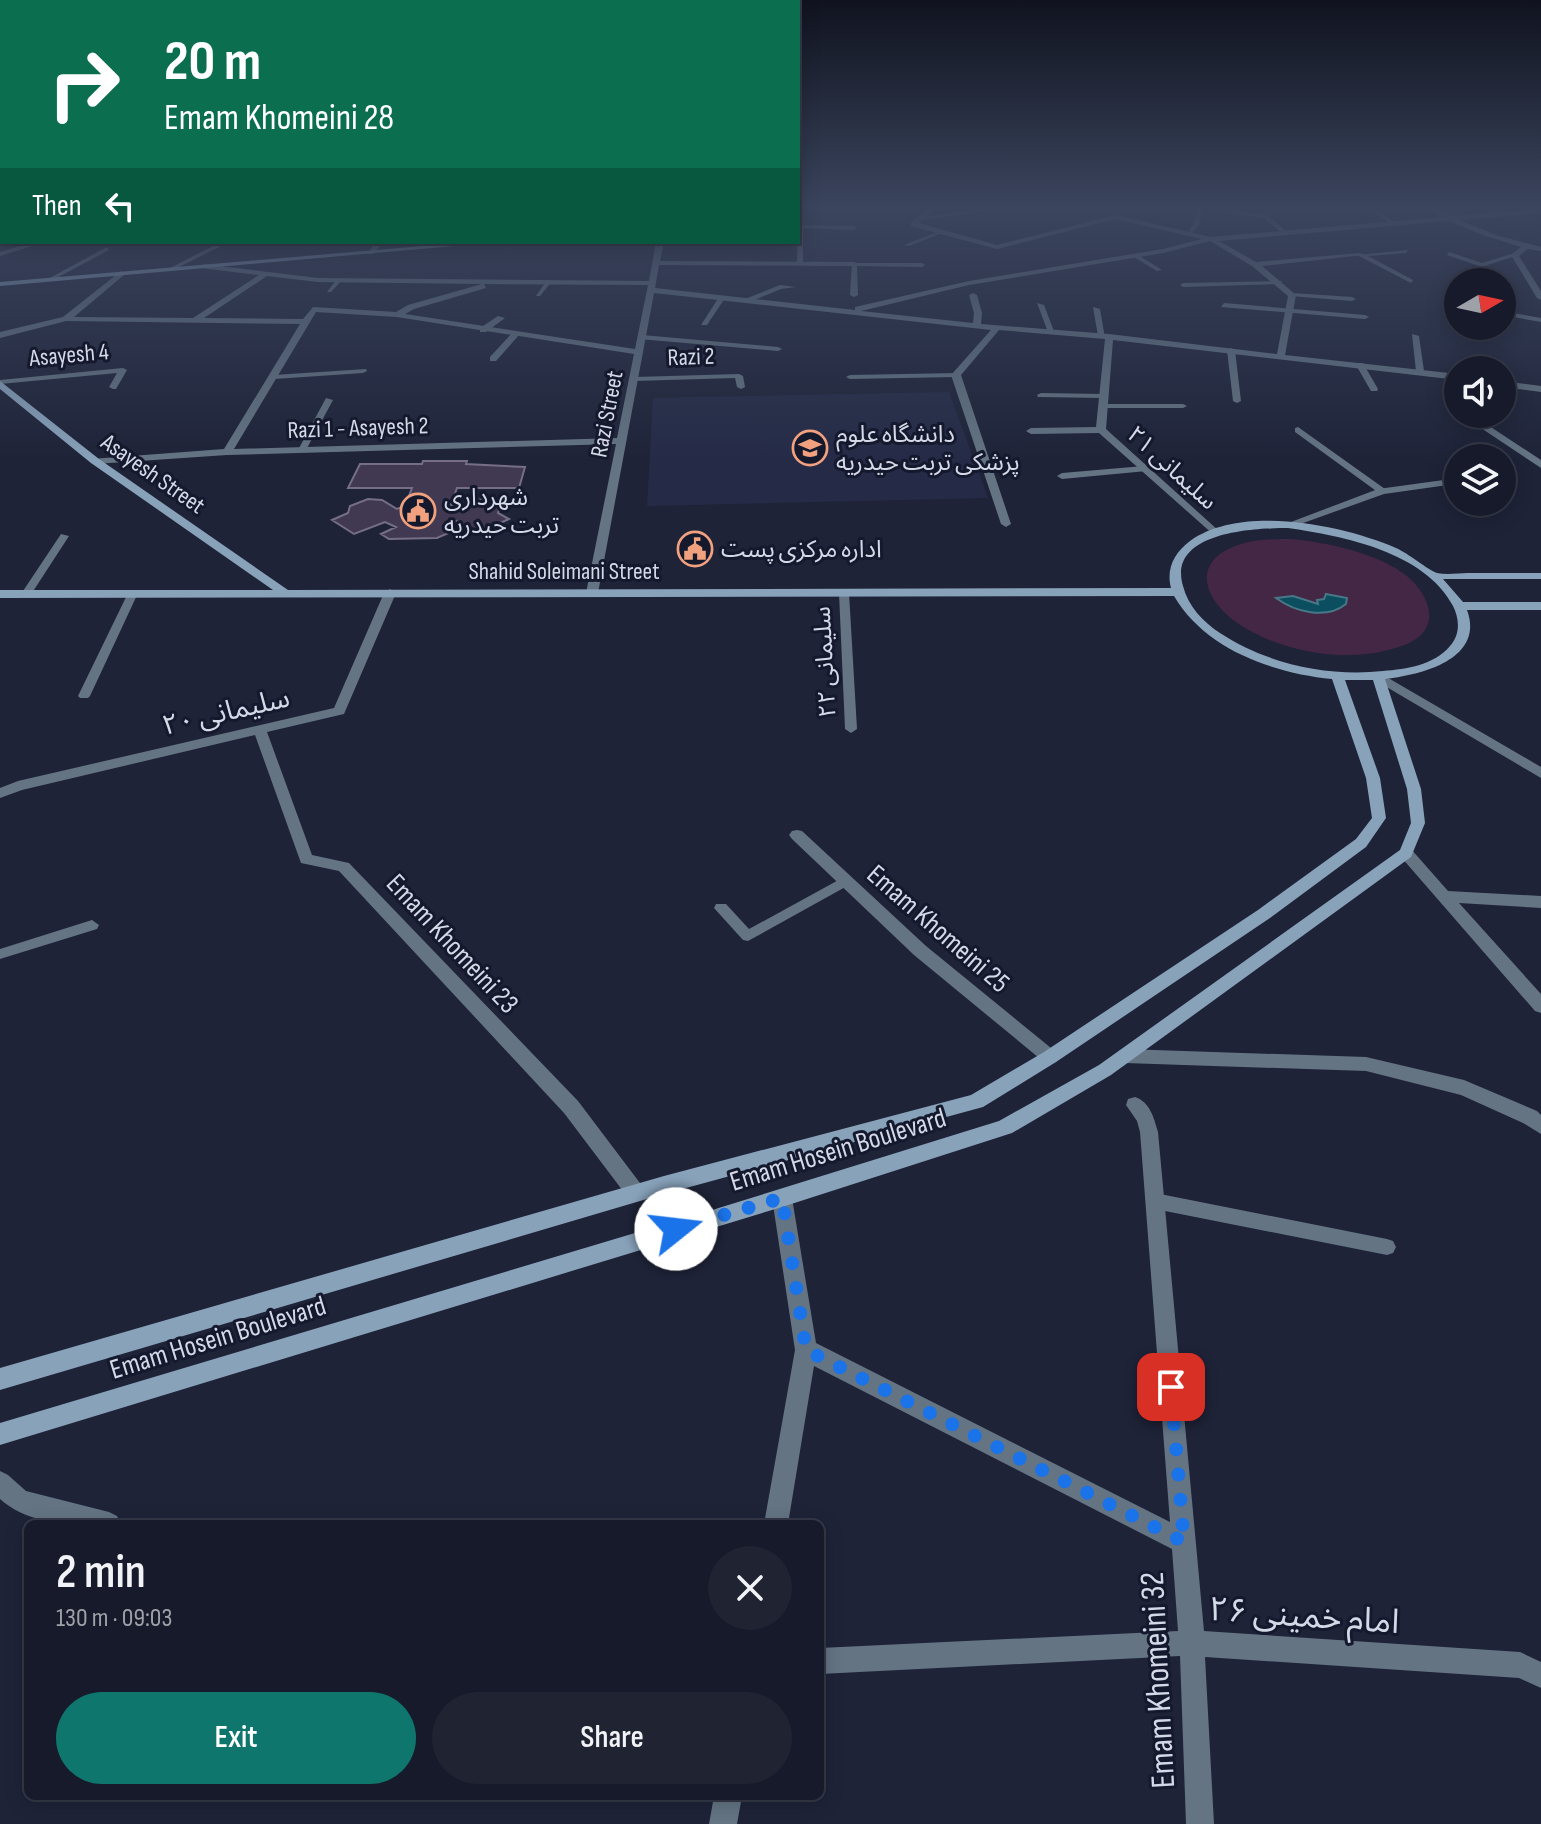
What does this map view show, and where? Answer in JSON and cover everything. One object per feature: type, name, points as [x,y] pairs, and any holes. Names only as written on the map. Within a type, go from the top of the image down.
[{"type":"main road","name":"Asayesh Street","points":[[2,387],[95,461],[285,593]]},
{"type":"main road","points":[[1288,525],[1353,536],[1384,546],[1436,576],[1461,606],[1466,626],[1459,644],[1442,660],[1414,671],[1378,676],[1337,675],[1293,667],[1251,654],[1215,635],[1190,614],[1176,592],[1173,573],[1179,557],[1193,543],[1215,533],[1248,526],[1288,525]]},
{"type":"main road","points":[[1436,576],[1541,576]]},
{"type":"main road","name":"Shahid Soleimani Street","points":[[0,594],[1176,592]]},
{"type":"main road","points":[[1461,606],[1538,608]]},
{"type":"main road","name":"Emam Hosein Boulevard","points":[[0,1379],[664,1185],[976,1101],[1050,1057],[1264,914],[1361,843],[1379,818],[1373,778],[1337,675]]},
{"type":"main road","points":[[1378,676],[1414,789],[1418,823],[1406,853]]},
{"type":"main road","name":"Emam Hosein Boulevard","points":[[0,1434],[782,1198],[1005,1127],[1125,1056],[1406,853]]},
{"type":"main road","points":[[664,1185],[676,1229]]},
{"type":"street","points":[[66,319],[99,291]]},
{"type":"street","points":[[194,321],[239,291]]},
{"type":"street","points":[[397,315],[411,307],[466,291]]},
{"type":"street","name":"Razi Street","points":[[592,593],[651,291]]},
{"type":"street","points":[[678,291],[744,301],[997,328],[1106,336],[1444,375]]},
{"type":"street","points":[[845,312],[934,291]]},
{"type":"street","points":[[1281,355],[1292,295],[1288,291]]},
{"type":"street","points":[[973,295],[978,313],[977,326]]},
{"type":"street","points":[[227,452],[313,309],[397,315],[639,352]]},
{"type":"street","points":[[1516,316],[1541,320]]},
{"type":"street","points":[[0,335],[66,319],[304,322]]},
{"type":"street","points":[[997,328],[956,375],[1006,524]]},
{"type":"street","name":"سلیمانی ۲۱","points":[[1106,336],[1101,430],[1215,533]]},
{"type":"street","points":[[1516,386],[1541,389]]},
{"type":"street","points":[[1486,428],[1541,465]]},
{"type":"street","points":[[1031,431],[1101,430]]},
{"type":"street","name":"Razi 1 - Asayesh 2","points":[[95,461],[227,452],[622,441]]},
{"type":"street","points":[[1288,525],[1382,491],[1444,483]]},
{"type":"street","name":"سلیمانی ۲۰","points":[[0,793],[18,786],[339,711],[390,593]]},
{"type":"street","points":[[1378,676],[1541,773]]},
{"type":"street","name":"Emam Khomeini 23","points":[[259,728],[306,859],[344,867],[571,1107],[636,1193]]},
{"type":"street","name":"Emam Khomeini 25","points":[[797,835],[844,882],[954,981],[1050,1057]]},
{"type":"street","points":[[1406,853],[1541,1006]]},
{"type":"street","points":[[1444,896],[1541,902]]},
{"type":"street","points":[[1125,1056],[1366,1064],[1464,1088],[1530,1117],[1541,1126]]},
{"type":"street","name":"Emam Khomeini 32","points":[[1135,1105],[1148,1124],[1155,1201],[1192,1643],[1200,1824]]},
{"type":"street","points":[[777,1520],[806,1350],[782,1198]]},
{"type":"street","points":[[806,1350],[1184,1542]]},
{"type":"street","points":[[0,1483],[20,1501],[94,1520]]},
{"type":"street","name":"امام خمینی ۲۶","points":[[824,1661],[1192,1643],[1520,1665],[1541,1675]]},
{"type":"street","points":[[723,1824],[727,1800]]},
{"type":"lane","points":[[538,295],[541,291]]},
{"type":"lane","points":[[744,301],[769,291]]},
{"type":"lane","points":[[1292,295],[1352,299]]},
{"type":"lane","points":[[704,323],[721,298]]},
{"type":"lane","points":[[1040,305],[1052,332]]},
{"type":"lane","points":[[1224,305],[1365,317]]},
{"type":"lane","points":[[1096,309],[1106,336]]},
{"type":"lane","points":[[483,330],[501,318]]},
{"type":"lane","points":[[493,359],[515,335]]},
{"type":"lane","points":[[1415,336],[1420,371]]},
{"type":"lane","points":[[642,337],[778,349]]},
{"type":"lane","points":[[1231,350],[1237,401]]},
{"type":"lane","points":[[1360,365],[1374,389]]},
{"type":"lane","name":"Asayesh 4","points":[[2,387],[123,370],[113,387]]},
{"type":"lane","points":[[274,377],[363,371]]},
{"type":"lane","points":[[850,377],[956,375]]},
{"type":"lane","name":"Razi 2","points":[[634,379],[739,376],[741,387]]},
{"type":"lane","points":[[1041,395],[1183,406]]},
{"type":"lane","points":[[302,450],[329,400]]},
{"type":"lane","points":[[1298,430],[1382,491]]},
{"type":"lane","points":[[1062,476],[1144,469]]},
{"type":"lane","points":[[26,594],[64,536]]},
{"type":"lane","points":[[84,696],[133,593]]},
{"type":"lane","name":"سلیمانی ۲۲","points":[[844,593],[851,729]]},
{"type":"lane","points":[[721,908],[748,936],[844,882]]},
{"type":"lane","points":[[0,954],[92,925]]},
{"type":"lane","points":[[1155,1201],[1387,1247]]},
{"type":"shaded area","name":"دانشگاه علوم پزشکی تربت حیدریه","points":[[949,392],[988,498],[647,506],[653,398]]},
{"type":"shaded area","points":[[1292,539],[1328,544],[1368,555],[1404,574],[1417,586],[1426,601],[1429,616],[1425,630],[1403,646],[1350,655],[1289,647],[1236,622],[1216,602],[1210,591],[1207,580],[1213,560],[1244,543]]},
{"type":"shaded area","points":[[1326,594],[1347,598],[1346,604],[1320,613],[1292,607],[1276,598],[1293,596],[1318,604],[1317,600],[1324,599]]},
{"type":"building","points":[[423,461],[467,461],[466,464],[525,467],[519,488],[457,488],[451,505],[456,509],[475,500],[487,499],[500,507],[498,513],[509,519],[478,533],[456,521],[444,527],[453,531],[437,538],[389,539],[381,534],[396,527],[385,522],[354,534],[332,520],[348,513],[350,506],[368,499],[382,500],[397,509],[405,506],[412,488],[348,488],[360,464],[422,464]]},
{"type":"place","name":"دانشگاه علوم پزشکی تربت حیدریه","points":[[810,448]]},
{"type":"place","name":"شهرداری تربت حیدریه","points":[[418,511]]},
{"type":"place","name":"اداره مرکزی پست","points":[[695,549]]},
{"type":"route","points":[[676,1229],[782,1198],[806,1350],[1184,1542],[1171,1387]]}]
